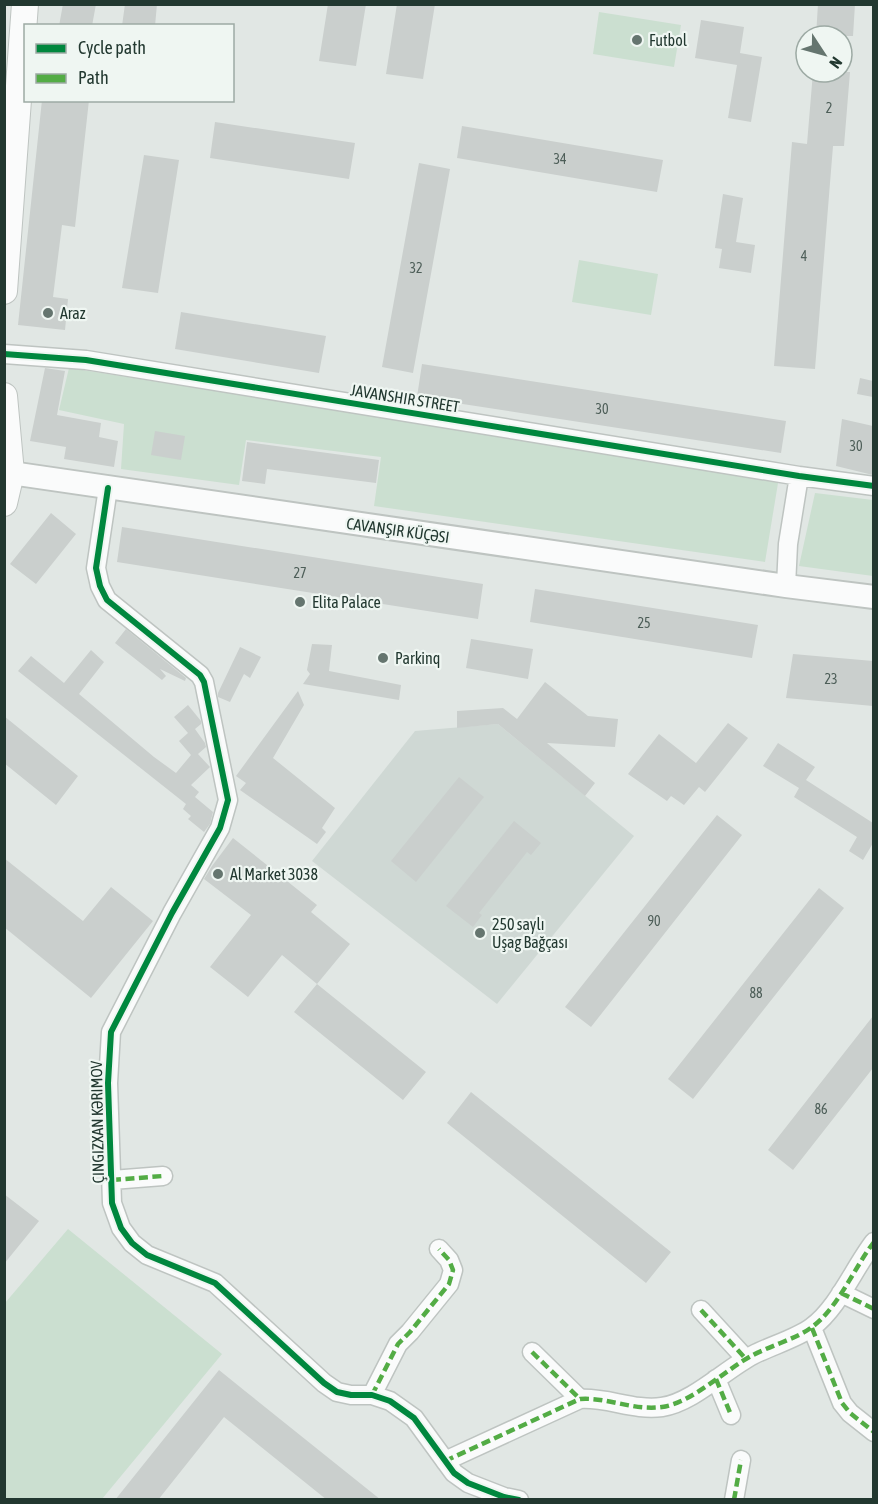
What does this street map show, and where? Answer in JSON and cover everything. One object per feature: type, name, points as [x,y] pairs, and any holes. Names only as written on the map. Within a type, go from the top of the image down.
[{"type":"main road","points":[[4,291],[25,4]]},
{"type":"main road","points":[[4,396],[11,474],[4,502]]},
{"type":"street","name":"JAVANSHIR STREET","points":[[4,354],[78,359],[800,476]]},
{"type":"street","name":"CAVANŞIR KÜÇƏSI","points":[[11,474],[873,597]]},
{"type":"street","points":[[786,586],[788,544],[800,476],[873,486]]},
{"type":"street","name":"ÇINGIZXAN KƏRIMOV","points":[[108,488],[96,568],[100,586],[107,600],[200,675],[204,682],[228,800],[220,828],[172,913],[111,1032],[108,1083],[112,1203],[121,1228],[132,1243],[147,1255],[215,1283],[324,1383],[337,1392],[372,1395],[390,1401],[414,1418],[454,1473],[468,1483],[504,1497],[519,1500]]},
{"type":"street","points":[[112,1180],[163,1176]]},
{"type":"street","points":[[445,1461],[580,1400],[592,1398],[649,1408],[664,1407],[680,1401],[746,1359],[812,1328],[841,1293],[873,1242]]},
{"type":"street","points":[[372,1395],[398,1344],[449,1284],[453,1270],[449,1260],[440,1249]]},
{"type":"street","points":[[841,1293],[873,1309]]},
{"type":"street","points":[[702,1310],[746,1359]]},
{"type":"street","points":[[812,1328],[842,1403],[850,1413],[873,1432]]},
{"type":"street","points":[[532,1352],[580,1400]]},
{"type":"street","points":[[716,1379],[731,1415]]},
{"type":"street","points":[[734,1500],[741,1460]]},
{"type":"shaded area","name":"250 saylı Uşag Bağçası","points":[[498,724],[634,836],[497,1004],[312,861],[415,731]]},
{"type":"green space","name":"Futbol","points":[[599,12],[681,25],[674,67],[593,54]]},
{"type":"green space","points":[[579,260],[658,274],[651,315],[572,302]]},
{"type":"green space","points":[[69,368],[779,477],[765,562],[374,506],[381,457],[246,440],[239,485],[121,469],[124,424],[59,410]]},
{"type":"green space","points":[[815,493],[873,500],[873,576],[799,566]]},
{"type":"green space","points":[[68,1229],[222,1354],[102,1499],[5,1499],[5,1303]]},
{"type":"building","points":[[63,4],[96,4],[92,24],[59,24]]},
{"type":"building","points":[[125,4],[157,4],[155,24],[122,24]]},
{"type":"building","points":[[328,4],[366,4],[356,66],[319,61]]},
{"type":"building","points":[[397,4],[435,4],[423,79],[386,74]]},
{"type":"building","points":[[818,4],[855,4],[854,24],[817,24]]},
{"type":"building","points":[[701,20],[744,27],[740,53],[762,57],[751,122],[728,118],[737,65],[695,58]]},
{"type":"building","points":[[812,84],[849,84],[844,146],[833,146],[815,369],[774,366],[792,142],[807,144]]},
{"type":"building","points":[[42,102],[89,102],[75,227],[62,225],[53,297],[68,299],[65,330],[18,325]]},
{"type":"building","points":[[215,122],[355,143],[349,179],[210,158]]},
{"type":"building","points":[[462,126],[663,160],[657,192],[457,158]]},
{"type":"building","points":[[144,155],[179,160],[158,293],[122,288]]},
{"type":"building","points":[[419,163],[450,169],[413,373],[382,367]]},
{"type":"building","points":[[723,194],[743,198],[736,242],[755,245],[751,273],[719,268],[722,249],[715,248]]},
{"type":"building","points":[[181,312],[326,336],[319,373],[175,349]]},
{"type":"building","points":[[422,364],[786,421],[781,453],[417,397]]},
{"type":"building","points":[[45,368],[65,371],[57,415],[101,423],[99,437],[118,441],[114,467],[64,459],[66,447],[30,441]]},
{"type":"building","points":[[860,378],[873,381],[873,397],[857,394]]},
{"type":"building","points":[[842,419],[873,426],[873,475],[836,466]]},
{"type":"building","points":[[155,431],[185,436],[181,460],[151,455]]},
{"type":"building","points":[[247,442],[379,460],[376,483],[267,469],[265,484],[242,481]]},
{"type":"building","points":[[51,513],[76,534],[36,584],[10,564]]},
{"type":"building","points":[[122,527],[483,584],[478,619],[117,562]]},
{"type":"building","points":[[535,589],[758,625],[752,658],[530,622]]},
{"type":"building","points":[[126,629],[186,678],[185,681],[160,669],[166,676],[162,680],[115,643]]},
{"type":"building","points":[[471,639],[533,649],[528,679],[466,668]]},
{"type":"building","points":[[312,644],[332,645],[329,671],[401,685],[399,700],[303,684],[310,674],[307,670]]},
{"type":"building","points":[[240,647],[261,657],[250,678],[244,674],[230,702],[218,697],[218,693]]},
{"type":"building","points":[[91,650],[104,662],[79,694],[176,773],[191,755],[179,741],[188,733],[174,717],[188,705],[201,721],[195,729],[206,747],[198,754],[210,767],[191,785],[199,792],[195,797],[213,812],[210,824],[204,832],[188,819],[191,816],[183,809],[186,804],[18,671],[31,656],[64,683]]},
{"type":"building","points":[[793,654],[873,661],[873,706],[786,698]]},
{"type":"building","points":[[545,682],[588,716],[618,719],[615,747],[547,743],[595,783],[585,796],[498,724],[457,728],[457,711],[503,708],[517,719]]},
{"type":"building","points":[[298,691],[304,705],[273,758],[335,808],[322,828],[326,832],[317,844],[240,790],[246,783],[236,776]]},
{"type":"building","points":[[4,716],[78,776],[56,805],[4,763]]},
{"type":"building","points":[[728,723],[748,738],[705,792],[699,787],[684,805],[671,796],[667,801],[628,774],[659,734],[696,763]]},
{"type":"building","points":[[778,743],[815,767],[806,780],[873,823],[873,843],[863,860],[849,851],[857,837],[794,797],[799,788],[763,766]]},
{"type":"building","points":[[459,777],[484,797],[416,882],[391,861]]},
{"type":"building","points":[[717,815],[742,835],[591,1027],[565,1007]]},
{"type":"building","points":[[514,821],[541,843],[531,855],[527,852],[479,913],[482,915],[473,927],[446,906]]},
{"type":"building","points":[[233,838],[317,905],[311,912],[350,944],[317,984],[282,955],[248,997],[210,967],[251,915],[204,879]]},
{"type":"building","points":[[4,858],[83,921],[111,887],[153,921],[91,998],[4,927]]},
{"type":"building","points":[[819,888],[844,908],[693,1099],[668,1079]]},
{"type":"building","points":[[317,984],[426,1072],[403,1100],[294,1012]]},
{"type":"building","points":[[873,1016],[873,1068],[793,1170],[768,1150]]},
{"type":"building","points":[[471,1092],[671,1252],[646,1283],[447,1123]]},
{"type":"building","points":[[4,1194],[39,1221],[4,1264]]},
{"type":"building","points":[[219,1370],[381,1500],[327,1500],[224,1417],[158,1500],[115,1500]]},
{"type":"marked path","points":[[112,1180],[163,1176]]},
{"type":"marked path","points":[[445,1461],[580,1399],[652,1408],[685,1399],[753,1355],[812,1327],[838,1299],[874,1242]]},
{"type":"marked path","points":[[372,1395],[398,1344],[449,1284],[453,1270],[449,1260],[439,1249]]},
{"type":"marked path","points":[[841,1293],[874,1309]]},
{"type":"marked path","points":[[701,1310],[746,1359]]},
{"type":"marked path","points":[[812,1328],[842,1403],[850,1413],[874,1432]]},
{"type":"marked path","points":[[532,1352],[580,1399]]},
{"type":"marked path","points":[[716,1379],[731,1415]]},
{"type":"marked path","points":[[734,1500],[741,1460]]},
{"type":"cycle path","points":[[4,354],[86,360],[799,476],[874,486]]},
{"type":"cycle path","points":[[108,488],[96,568],[100,586],[107,600],[200,675],[204,682],[228,800],[220,828],[172,913],[111,1032],[108,1083],[112,1203],[121,1228],[132,1243],[147,1255],[215,1283],[324,1383],[337,1392],[372,1395],[390,1401],[414,1418],[454,1473],[468,1483],[504,1497],[519,1500]]},
{"type":"place","name":"Futbol","points":[[637,40]]},
{"type":"place","name":"Araz","points":[[48,313]]},
{"type":"place","name":"Elita Palace","points":[[300,602]]},
{"type":"place","name":"Parkinq","points":[[383,658]]},
{"type":"place","name":"Al Market 3038","points":[[218,874]]},
{"type":"place","name":"250 saylı Uşag Bağçası","points":[[480,933]]}]
